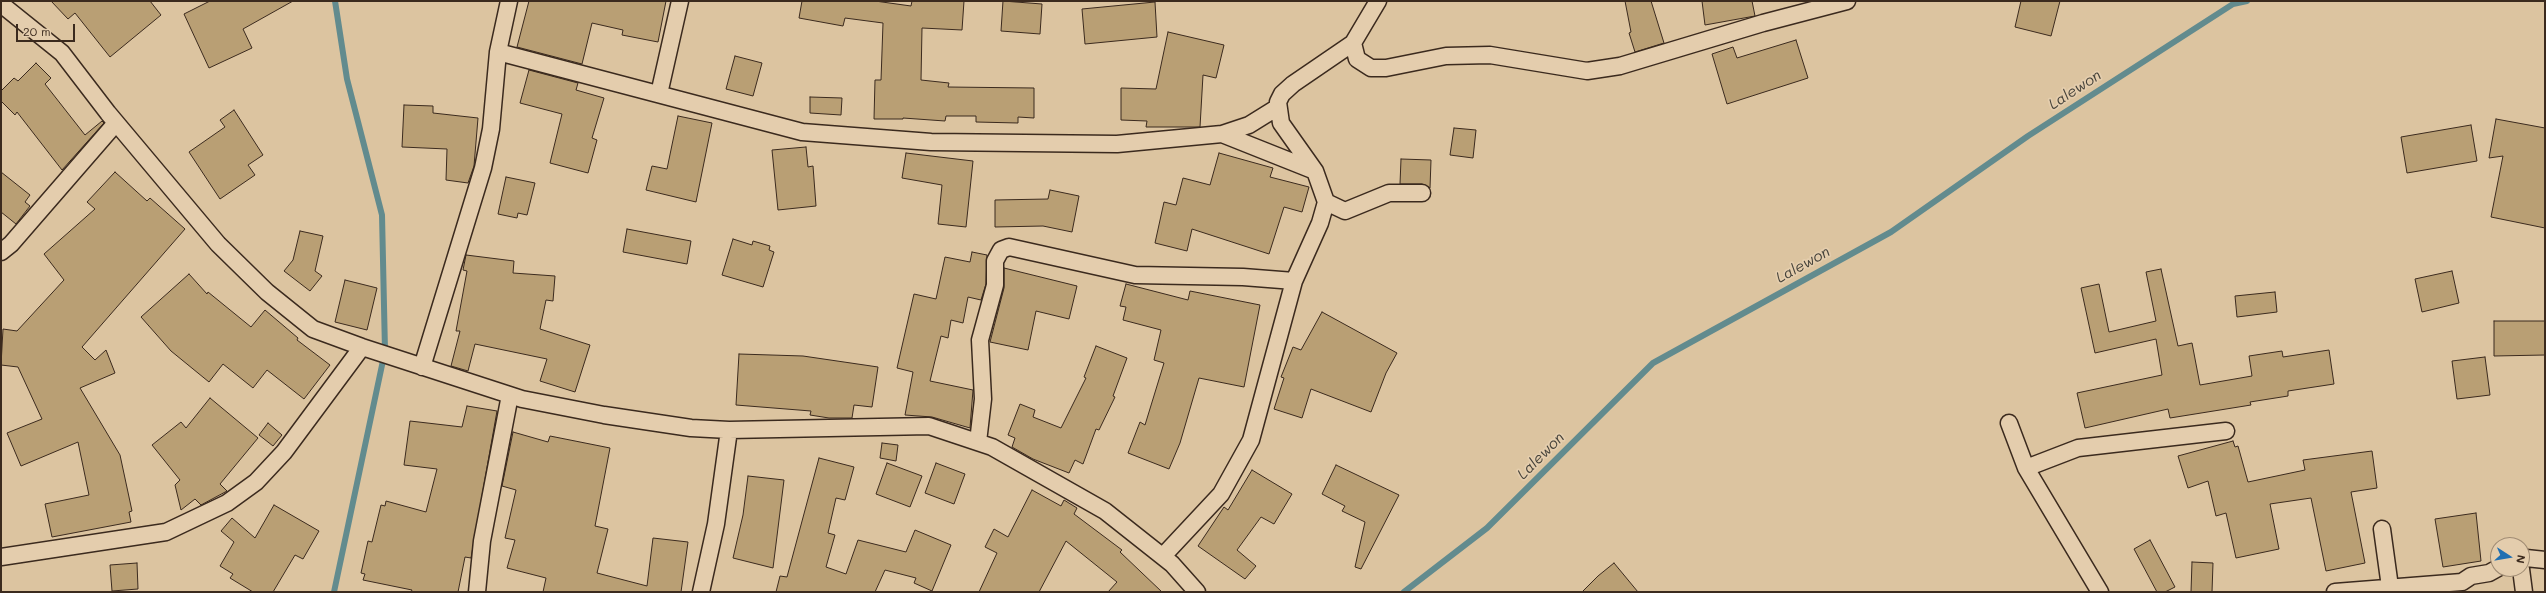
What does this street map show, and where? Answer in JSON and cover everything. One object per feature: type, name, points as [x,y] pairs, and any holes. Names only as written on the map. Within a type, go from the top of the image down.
[{"type":"street","points":[[422,367],[483,168],[491,129],[498,52],[509,1]]},
{"type":"street","points":[[659,94],[680,1]]},
{"type":"street","points":[[1163,556],[1221,494],[1251,440],[1294,281],[1320,223],[1326,202],[1315,171],[1281,123],[1278,107],[1282,94],[1293,84],[1353,43],[1378,1]]},
{"type":"street","points":[[1353,43],[1357,59],[1371,68],[1386,68],[1446,56],[1490,55],[1586,71],[1620,66],[1763,23],[1847,1]]},
{"type":"street","points":[[1,4],[62,53],[116,123],[218,244],[267,292],[313,329],[362,347],[510,396],[604,416],[690,428],[728,430],[929,426],[992,447],[1105,511],[1163,556],[1197,592]]},
{"type":"street","points":[[498,52],[802,132],[930,142],[1117,144],[1222,134],[1249,124],[1278,107]]},
{"type":"street","points":[[1,252],[11,244],[116,123]]},
{"type":"street","points":[[1222,134],[1315,171]]},
{"type":"street","points":[[1326,202],[1345,210],[1389,193],[1422,193]]},
{"type":"street","points":[[978,442],[983,399],[980,340],[995,285],[995,261],[1001,250],[1009,247],[1135,275],[1243,277],[1294,281]]},
{"type":"street","points":[[1,557],[166,532],[227,504],[256,482],[284,452],[362,347]]},
{"type":"street","points":[[478,592],[482,541],[510,396]]},
{"type":"street","points":[[2009,423],[2026,468],[2100,592]]},
{"type":"street","points":[[701,592],[716,524],[728,430]]},
{"type":"street","points":[[2026,468],[2078,448],[2226,431]]},
{"type":"street","points":[[2382,529],[2390,587]]},
{"type":"street","points":[[2530,560],[2545,560]]},
{"type":"street","points":[[2335,592],[2462,582],[2471,576],[2490,572]]},
{"type":"street","points":[[2522,577],[2524,592]]},
{"type":"building","points":[[51,1],[150,1],[161,15],[110,57],[75,13],[68,19]]},
{"type":"building","points":[[210,1],[293,1],[243,29],[252,48],[209,68],[184,14]]},
{"type":"building","points":[[529,1],[666,1],[658,42],[622,35],[623,30],[592,23],[582,64],[517,47]]},
{"type":"building","points":[[802,1],[875,1],[911,6],[912,1],[964,1],[962,30],[922,28],[921,80],[949,83],[948,87],[1034,88],[1034,118],[1018,117],[1018,123],[976,122],[976,116],[946,116],[945,121],[903,118],[874,119],[875,80],[881,80],[883,23],[845,18],[843,26],[799,18]]},
{"type":"building","points":[[1003,1],[1042,4],[1040,34],[1001,31]]},
{"type":"building","points":[[1625,1],[1651,1],[1664,43],[1635,52],[1629,33],[1631,32]]},
{"type":"building","points":[[1702,1],[1752,1],[1755,16],[1705,25]]},
{"type":"building","points":[[2021,1],[2060,1],[2051,36],[2015,27]]},
{"type":"building","points":[[1155,2],[1157,37],[1085,44],[1082,9]]},
{"type":"building","points":[[1168,32],[1224,45],[1216,78],[1203,75],[1200,127],[1146,127],[1147,121],[1121,120],[1121,88],[1156,89]]},
{"type":"building","points":[[1796,40],[1808,78],[1727,104],[1712,54],[1733,47],[1737,58]]},
{"type":"building","points":[[735,56],[762,63],[753,96],[726,89]]},
{"type":"building","points":[[36,63],[51,78],[45,84],[85,135],[102,121],[104,123],[62,170],[17,112],[15,115],[1,101],[1,91],[14,78],[18,81]]},
{"type":"building","points":[[529,70],[578,83],[576,90],[604,98],[592,138],[597,140],[588,173],[550,163],[562,114],[520,103]]},
{"type":"building","points":[[810,97],[842,98],[841,115],[810,113]]},
{"type":"building","points":[[404,105],[433,106],[433,113],[478,118],[474,166],[468,183],[446,180],[447,149],[402,147]]},
{"type":"building","points":[[234,110],[263,155],[248,165],[255,175],[220,199],[189,152],[225,127],[220,120]]},
{"type":"building","points":[[678,116],[712,123],[696,202],[646,190],[652,166],[667,169]]},
{"type":"building","points":[[2496,119],[2545,128],[2545,228],[2491,217],[2503,156],[2489,158]]},
{"type":"building","points":[[2471,125],[2477,161],[2407,173],[2401,137]]},
{"type":"building","points":[[1454,128],[1476,130],[1473,158],[1450,155]]},
{"type":"building","points":[[806,147],[808,167],[813,166],[816,206],[778,210],[772,150]]},
{"type":"building","points":[[906,153],[973,161],[966,227],[938,224],[942,185],[902,178]]},
{"type":"building","points":[[1219,153],[1273,168],[1270,177],[1309,187],[1302,212],[1284,207],[1269,254],[1192,229],[1187,251],[1155,243],[1164,202],[1176,205],[1183,178],[1210,185]]},
{"type":"building","points":[[1401,159],[1431,160],[1430,188],[1422,184],[1400,184]]},
{"type":"building","points":[[1,172],[30,195],[25,202],[30,206],[16,224],[1,212]]},
{"type":"building","points":[[115,172],[147,201],[150,198],[185,229],[82,347],[95,360],[106,350],[115,373],[80,388],[120,455],[132,511],[129,512],[131,522],[52,537],[45,504],[89,495],[78,442],[21,466],[7,433],[42,419],[18,367],[1,365],[3,329],[17,331],[64,280],[44,254],[95,209],[87,202]]},
{"type":"building","points":[[506,177],[535,183],[527,215],[518,213],[517,218],[498,214]]},
{"type":"building","points":[[1050,190],[1079,196],[1072,232],[1043,226],[995,227],[995,200],[1048,199]]},
{"type":"building","points":[[627,229],[691,241],[687,264],[623,252]]},
{"type":"building","points":[[300,231],[323,236],[315,271],[322,276],[310,291],[284,271],[293,260]]},
{"type":"building","points":[[733,239],[752,245],[753,241],[770,246],[769,250],[774,252],[763,287],[722,275]]},
{"type":"building","points":[[972,252],[987,255],[986,284],[981,300],[968,297],[963,323],[951,320],[948,338],[941,336],[930,381],[973,390],[970,428],[932,417],[905,415],[913,372],[897,368],[914,294],[936,299],[945,257],[970,262]]},
{"type":"building","points":[[466,255],[514,261],[513,273],[555,276],[553,301],[546,300],[540,329],[590,345],[575,392],[540,381],[547,359],[475,344],[468,371],[451,366],[460,331],[456,331],[467,271],[463,270]]},
{"type":"building","points":[[1004,268],[1077,286],[1069,319],[1036,311],[1028,350],[990,342],[1004,288]]},
{"type":"building","points":[[2161,269],[2178,346],[2192,343],[2200,385],[2252,376],[2249,356],[2282,351],[2283,357],[2329,350],[2334,384],[2288,391],[2288,396],[2250,402],[2251,405],[2170,418],[2168,409],[2085,428],[2077,393],[2162,375],[2156,339],[2095,353],[2081,288],[2099,284],[2109,332],[2156,321],[2146,272]]},
{"type":"building","points":[[2452,271],[2459,303],[2422,312],[2415,279]]},
{"type":"building","points":[[189,274],[207,294],[208,292],[251,327],[265,310],[298,338],[297,340],[330,365],[304,399],[267,370],[253,388],[223,364],[209,382],[171,351],[141,317]]},
{"type":"building","points":[[345,280],[377,288],[367,330],[335,322]]},
{"type":"building","points":[[1126,284],[1188,300],[1190,291],[1260,305],[1244,387],[1199,378],[1180,443],[1169,469],[1128,453],[1140,422],[1145,425],[1164,363],[1154,360],[1161,330],[1123,320],[1126,307],[1120,306]]},
{"type":"building","points":[[2275,292],[2277,312],[2237,317],[2235,296]]},
{"type":"building","points":[[1322,312],[1397,353],[1386,373],[1371,412],[1311,389],[1302,418],[1274,409],[1284,378],[1281,377],[1293,347],[1301,350]]},
{"type":"building","points":[[2494,321],[2545,321],[2545,355],[2494,356]]},
{"type":"building","points":[[1096,346],[1127,358],[1113,396],[1115,397],[1099,430],[1096,429],[1083,464],[1075,460],[1069,473],[1033,459],[1012,447],[1015,438],[1008,435],[1020,404],[1035,410],[1033,417],[1061,428],[1086,378],[1084,377]]},
{"type":"building","points":[[739,354],[803,356],[878,367],[872,407],[854,405],[852,418],[829,418],[810,415],[811,411],[736,405]]},
{"type":"building","points":[[2485,357],[2490,395],[2457,399],[2452,361]]},
{"type":"building","points":[[210,398],[258,438],[220,484],[227,491],[201,505],[195,499],[181,510],[175,485],[180,480],[152,445],[181,422],[186,428]]},
{"type":"building","points":[[467,406],[497,411],[471,558],[465,557],[458,592],[411,592],[412,590],[363,580],[365,574],[361,573],[368,541],[372,542],[381,505],[385,506],[386,501],[426,512],[437,469],[404,465],[410,421],[462,427]]},
{"type":"building","points":[[268,423],[282,435],[273,446],[259,435]]},
{"type":"building","points":[[513,432],[548,442],[550,436],[610,448],[595,526],[608,529],[597,573],[647,586],[653,538],[688,542],[681,592],[543,592],[546,578],[507,568],[515,540],[505,538],[516,490],[502,486]]},
{"type":"building","points":[[2233,441],[2235,447],[2238,446],[2248,482],[2305,470],[2303,460],[2372,451],[2377,488],[2351,492],[2365,563],[2326,571],[2311,498],[2270,504],[2279,549],[2236,558],[2226,513],[2216,516],[2208,481],[2188,488],[2178,456]]},
{"type":"building","points":[[882,443],[898,445],[896,461],[880,458]]},
{"type":"building","points":[[819,458],[854,467],[845,500],[836,498],[828,533],[835,535],[826,567],[846,574],[858,540],[906,552],[915,530],[951,545],[932,591],[914,583],[916,578],[885,570],[875,592],[776,592],[780,576],[787,577]]},
{"type":"building","points":[[887,463],[922,476],[910,507],[876,494]]},
{"type":"building","points":[[936,463],[965,474],[954,504],[925,493]]},
{"type":"building","points":[[1336,465],[1399,495],[1361,569],[1355,567],[1365,522],[1342,511],[1345,506],[1322,494]]},
{"type":"building","points":[[1252,470],[1292,494],[1274,524],[1261,517],[1237,550],[1256,566],[1245,579],[1198,546],[1224,507],[1228,510]]},
{"type":"building","points":[[748,476],[784,480],[773,568],[733,558],[743,515]]},
{"type":"building","points":[[1032,490],[1061,506],[1064,500],[1077,508],[1074,514],[1122,550],[1120,552],[1162,592],[1108,592],[1117,582],[1066,541],[1039,592],[979,592],[997,553],[985,547],[994,529],[1008,537]]},
{"type":"building","points":[[274,505],[319,531],[303,559],[295,555],[273,592],[253,592],[230,578],[233,574],[220,566],[234,542],[221,531],[232,518],[255,538]]},
{"type":"building","points":[[2476,513],[2481,561],[2443,567],[2435,519]]},
{"type":"building","points":[[2150,540],[2175,587],[2165,592],[2157,592],[2134,549]]},
{"type":"building","points":[[2192,562],[2213,563],[2212,592],[2191,592]]},
{"type":"building","points":[[137,563],[138,589],[112,591],[110,565]]},
{"type":"building","points":[[1614,563],[1638,592],[1582,592],[1598,576]]},
{"type":"waterway","points":[[334,592],[385,351],[382,215],[347,79],[335,1]]},
{"type":"waterway","name":"Lalewon","points":[[1404,592],[1487,528],[1653,363],[1891,232],[2028,136],[2233,4],[2247,1]]}]
